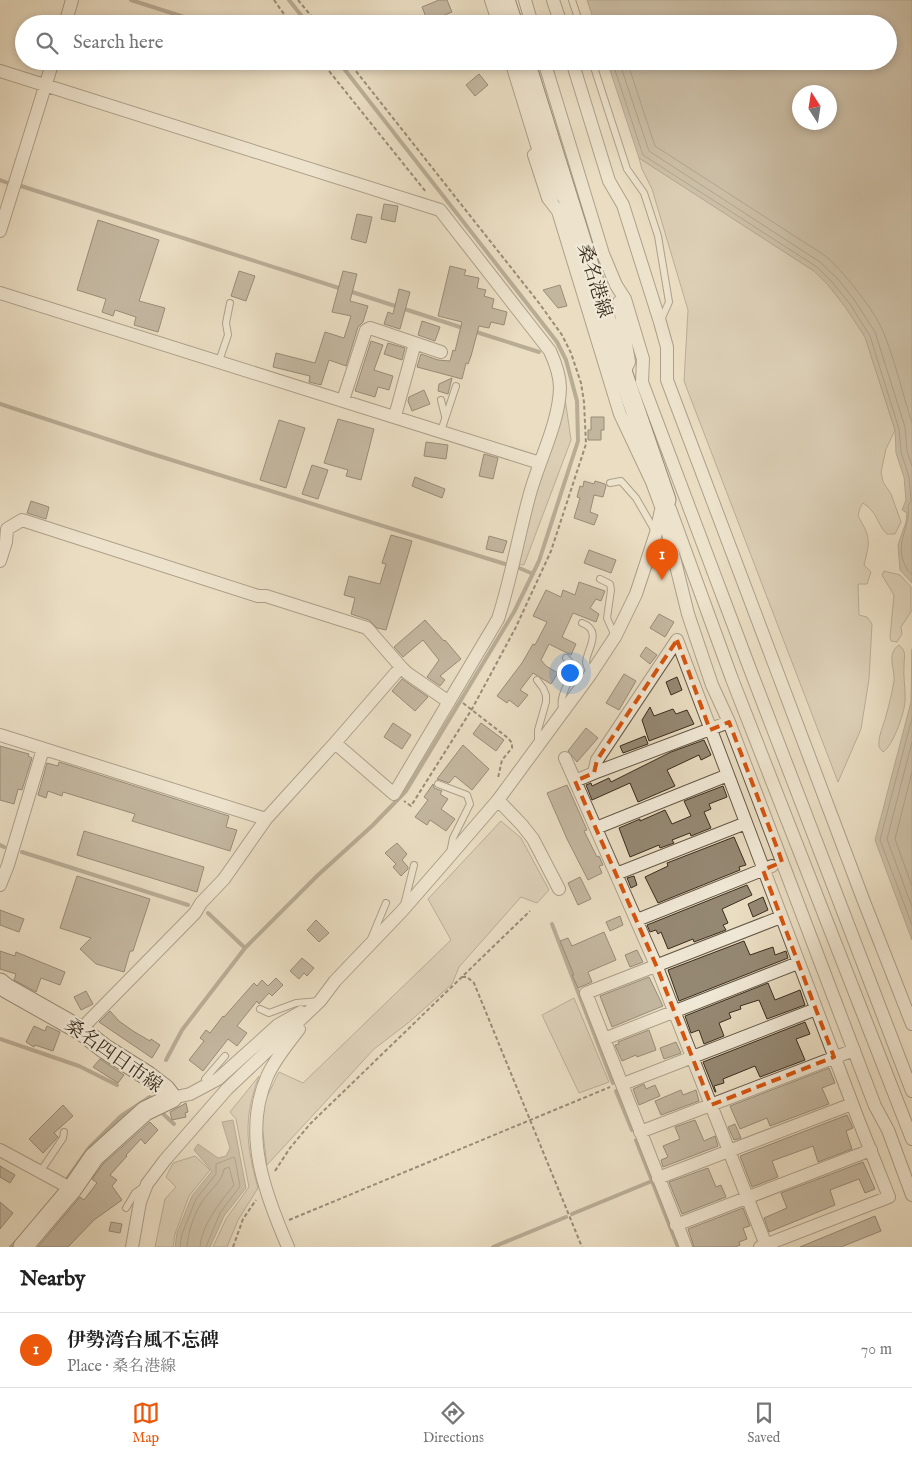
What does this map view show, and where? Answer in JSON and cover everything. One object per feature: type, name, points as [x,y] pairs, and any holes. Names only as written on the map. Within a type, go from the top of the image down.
[{"type":"main road","points":[[505,0],[509,15]]},
{"type":"main road","name":"桑名港線","points":[[528,70],[664,505]]},
{"type":"main road","name":"桑名四日市線","points":[[0,983],[82,1031],[105,1049],[148,1076],[168,1093],[118,1133],[94,1157],[72,1189],[24,1247]]},
{"type":"street","points":[[68,15],[72,0]]},
{"type":"street","points":[[491,0],[496,15]]},
{"type":"street","points":[[524,0],[529,15]]},
{"type":"street","points":[[553,0],[558,15]]},
{"type":"street","points":[[0,230],[50,70]]},
{"type":"street","points":[[514,70],[539,152],[557,191],[570,202]]},
{"type":"street","points":[[547,70],[603,254],[616,285],[625,300],[643,359],[642,382],[771,725],[912,1091]]},
{"type":"street","points":[[575,70],[609,181],[624,205],[660,322],[667,347],[668,380],[862,899],[912,1024]]},
{"type":"street","points":[[0,71],[440,210],[550,351],[555,362],[560,387],[558,406],[529,497],[506,594],[498,619],[394,794],[335,743]]},
{"type":"street","points":[[539,152],[534,155],[548,198],[558,211],[620,414],[664,505],[912,1139]]},
{"type":"street","points":[[616,285],[629,362],[623,374]]},
{"type":"street","points":[[0,293],[540,463]]},
{"type":"street","points":[[343,400],[366,330],[370,328],[441,352]]},
{"type":"street","points":[[394,416],[415,343]]},
{"type":"street","points":[[288,1247],[265,1185],[256,1144],[259,1102],[267,1076],[285,1047],[335,981],[402,911],[498,800],[590,675],[615,637],[636,594],[664,505]]},
{"type":"street","points":[[664,505],[688,614],[712,685],[729,722],[875,1106],[888,1130],[912,1195]]},
{"type":"street","points":[[0,561],[6,542],[4,531],[22,520],[258,596],[266,596],[367,628],[407,673],[448,702]]},
{"type":"street","points":[[566,758],[656,965],[747,1198],[763,1246],[889,1197],[780,917],[677,640],[597,760],[594,773]]},
{"type":"street","points":[[82,1031],[88,1022],[195,913],[201,903],[224,879],[266,819],[402,667]]},
{"type":"street","points":[[575,781],[729,722]]},
{"type":"street","points":[[0,735],[266,819]]},
{"type":"street","points":[[0,886],[43,749]]},
{"type":"street","points":[[596,828],[728,775]]},
{"type":"street","points":[[498,800],[533,839],[559,889]]},
{"type":"street","points":[[616,874],[746,823]]},
{"type":"street","points":[[637,920],[782,862]]},
{"type":"street","points":[[686,1247],[586,993],[780,917]]},
{"type":"street","points":[[604,1038],[798,963]]},
{"type":"street","points":[[168,1093],[190,1094],[218,1079],[278,1026],[320,1001]]},
{"type":"street","points":[[132,1247],[140,1202],[147,1184],[165,1160],[227,1089],[320,1001]]},
{"type":"street","points":[[622,1083],[692,1058],[816,1009]]},
{"type":"street","points":[[640,1132],[854,1050]]},
{"type":"street","points":[[658,1178],[852,1104]]},
{"type":"street","points":[[0,1150],[7,1152],[72,1189]]},
{"type":"street","points":[[676,1225],[871,1150]]},
{"type":"lane","points":[[572,0],[577,15]]},
{"type":"lane","points":[[595,70],[627,169],[644,193],[658,236],[669,302],[660,322]]},
{"type":"lane","points":[[220,361],[228,335],[226,323],[230,303]]},
{"type":"lane","points":[[441,431],[456,386]]},
{"type":"lane","points":[[441,400],[445,416]]},
{"type":"lane","points":[[610,483],[621,481],[628,487],[656,532]]},
{"type":"lane","points":[[600,579],[610,584],[611,590],[607,618],[615,637]]},
{"type":"lane","points":[[582,623],[587,625],[592,632],[594,641],[586,662],[590,675]]},
{"type":"lane","points":[[562,715],[562,698],[572,672],[572,665],[566,658]]},
{"type":"lane","points":[[537,680],[544,688],[546,695],[546,702],[538,730],[538,746]]},
{"type":"lane","points":[[438,784],[467,795],[470,804],[453,838],[449,857]]},
{"type":"lane","points":[[402,911],[414,865]]},
{"type":"lane","points":[[368,947],[386,903]]},
{"type":"lane","points":[[260,1009],[269,1013],[296,1003],[320,1001]]},
{"type":"lane","points":[[209,1084],[205,1079],[225,1056]]},
{"type":"lane","points":[[40,1172],[63,1138],[64,1132]]},
{"type":"lane","points":[[126,1208],[135,1194],[147,1184]]},
{"type":"path","points":[[274,0],[285,15]]},
{"type":"path","points":[[298,0],[310,15]]},
{"type":"path","points":[[328,70],[426,192]]},
{"type":"path","points":[[355,70],[398,124]]},
{"type":"path","points":[[472,709],[512,743],[512,748],[502,760],[500,775],[496,783]]},
{"type":"path","points":[[233,1247],[243,1219],[290,1148],[310,1124],[530,911]]},
{"type":"path","points":[[462,977],[467,977],[474,983],[582,1247]]},
{"type":"path","points":[[278,1224],[622,1083]]},
{"type":"highlighted area","points":[[677,640],[710,730],[729,722],[779,853],[782,862],[763,870],[834,1057],[711,1105],[656,965],[575,781],[594,773],[597,760]]},
{"type":"shaded area","points":[[639,158],[814,271],[829,286],[865,337],[895,430],[886,449],[881,472],[883,482],[891,494],[901,522],[895,534],[887,534],[872,511],[863,503],[858,516],[868,540],[864,565],[871,572],[867,584],[858,584],[859,615],[867,617],[872,624],[869,679],[861,729],[838,782],[684,381],[688,310],[652,189]]},
{"type":"shaded area","points":[[564,391],[571,440],[524,565],[517,564],[531,506],[550,454]]},
{"type":"shaded area","points":[[884,571],[900,575],[911,587],[911,612],[901,627],[902,634],[897,642],[891,641],[890,637],[894,595],[882,575]]},
{"type":"shaded area","points":[[899,645],[904,654],[905,702],[903,714],[891,743],[883,752],[879,747],[879,739],[894,681],[892,657]]},
{"type":"shaded area","points":[[501,821],[521,838],[549,890],[537,903],[521,897],[459,967],[452,984],[408,1023],[374,1049],[267,1165],[262,1125],[264,1103],[279,1072],[303,1083],[451,940],[428,899]]},
{"type":"shaded area","points":[[574,998],[609,1082],[579,1093],[542,1015]]},
{"type":"shaded area","points":[[259,1076],[250,1105],[248,1119],[249,1145],[258,1188],[238,1220],[227,1247],[213,1247],[226,1219],[249,1187],[236,1119],[230,1112]]},
{"type":"shaded area","points":[[195,1156],[210,1170],[189,1196],[175,1234],[173,1247],[155,1247],[165,1199],[176,1187],[166,1177],[173,1163]]},
{"type":"water","points":[[587,0],[912,0],[912,583],[900,570],[898,545],[907,513],[902,510],[906,500],[904,477],[896,453],[895,430],[865,337],[829,286],[814,271],[639,158],[610,70],[897,70],[897,15],[592,15]]},
{"type":"water","points":[[912,649],[912,940],[875,840],[911,702]]},
{"type":"water","points":[[233,1120],[246,1188],[224,1216],[210,1247],[175,1247],[177,1233],[192,1196],[212,1171],[194,1150],[198,1144],[218,1158],[226,1156],[230,1148],[222,1122]]},
{"type":"building","points":[[439,0],[447,0],[452,12],[445,15],[425,15],[422,7]]},
{"type":"building","points":[[479,74],[488,85],[475,96],[466,85]]},
{"type":"building","points":[[384,204],[398,206],[395,222],[381,219]]},
{"type":"building","points":[[357,214],[372,217],[366,243],[351,239]]},
{"type":"building","points":[[98,220],[159,240],[139,301],[165,308],[158,332],[134,325],[136,317],[115,310],[113,316],[102,312],[106,299],[77,290]]},
{"type":"building","points":[[450,266],[466,270],[464,275],[479,278],[477,288],[486,290],[484,296],[494,299],[492,308],[507,312],[504,325],[491,322],[489,328],[479,326],[471,356],[468,364],[466,363],[462,379],[417,367],[421,354],[438,360],[450,361],[453,350],[455,351],[462,322],[438,316]]},
{"type":"building","points":[[239,271],[255,276],[246,301],[231,296]]},
{"type":"building","points":[[343,271],[357,274],[350,301],[368,306],[363,322],[358,327],[346,366],[329,360],[321,385],[309,382],[310,376],[273,367],[276,353],[315,363],[325,332],[344,338],[351,316],[332,312]]},
{"type":"building","points":[[560,285],[567,306],[558,308],[543,290]]},
{"type":"building","points":[[399,289],[410,292],[400,329],[384,324],[388,312],[393,314]]},
{"type":"building","points":[[422,321],[440,327],[435,341],[418,335]]},
{"type":"building","points":[[371,341],[383,345],[374,370],[393,376],[389,390],[378,387],[375,397],[355,391]]},
{"type":"building","points":[[388,343],[405,348],[402,360],[384,354]]},
{"type":"building","points":[[452,378],[448,394],[438,391],[439,384]]},
{"type":"building","points":[[424,390],[430,404],[412,411],[408,401],[409,397]]},
{"type":"building","points":[[591,417],[604,417],[604,430],[601,430],[601,440],[588,440],[588,430],[591,430]]},
{"type":"building","points":[[338,419],[374,429],[361,480],[346,476],[348,470],[324,463]]},
{"type":"building","points":[[279,420],[305,428],[286,488],[260,480]]},
{"type":"building","points":[[426,442],[448,445],[446,459],[424,456]]},
{"type":"building","points":[[484,454],[498,458],[493,479],[479,476]]},
{"type":"building","points":[[312,465],[328,470],[318,499],[302,494]]},
{"type":"building","points":[[415,477],[445,489],[442,498],[412,486]]},
{"type":"building","points":[[584,481],[594,484],[595,481],[606,486],[603,497],[594,495],[590,512],[598,515],[594,525],[574,518],[580,498],[577,497],[580,486],[583,487]]},
{"type":"building","points":[[31,501],[49,507],[46,519],[27,513]]},
{"type":"building","points":[[391,535],[412,541],[386,630],[377,628],[369,620],[351,614],[355,598],[344,595],[349,576],[380,584],[386,564],[382,563]]},
{"type":"building","points":[[489,536],[507,541],[503,553],[486,549]]},
{"type":"building","points":[[589,550],[616,560],[611,573],[584,563]]},
{"type":"building","points":[[579,582],[605,591],[601,601],[596,599],[590,608],[599,614],[596,622],[573,613],[562,637],[576,644],[571,655],[549,644],[541,660],[546,666],[558,673],[551,684],[533,673],[520,690],[528,695],[518,707],[509,700],[507,703],[497,696],[522,663],[533,644],[535,645],[547,622],[533,616],[546,590],[561,597],[563,590],[575,595]]},
{"type":"building","points":[[659,614],[674,622],[665,637],[650,628]]},
{"type":"building","points":[[425,620],[461,659],[440,676],[445,680],[440,686],[427,677],[439,660],[423,640],[403,657],[394,647]]},
{"type":"building","points":[[646,647],[657,655],[650,664],[640,656]]},
{"type":"building","points":[[624,674],[636,681],[619,710],[606,703]]},
{"type":"building","points":[[677,677],[682,690],[671,695],[666,682]]},
{"type":"building","points":[[402,679],[428,697],[415,711],[392,691]]},
{"type":"building","points":[[650,707],[654,716],[673,709],[676,714],[687,710],[694,724],[649,741],[642,720]]},
{"type":"building","points":[[393,723],[411,735],[402,749],[384,737]]},
{"type":"building","points":[[481,723],[504,740],[496,751],[473,734]]},
{"type":"building","points":[[586,728],[598,738],[577,762],[568,751]]},
{"type":"building","points":[[645,736],[648,744],[623,753],[620,746]]},
{"type":"building","points":[[704,740],[711,755],[701,760],[699,755],[667,770],[675,786],[638,802],[630,783],[592,800],[586,785],[591,783],[592,786],[609,778],[611,782],[671,752]]},
{"type":"building","points":[[463,745],[489,769],[472,790],[455,776],[449,783],[437,779]]},
{"type":"building","points":[[0,746],[29,754],[28,756],[32,758],[22,790],[18,789],[14,804],[0,800]]},
{"type":"building","points":[[59,762],[229,816],[226,827],[237,830],[230,851],[132,821],[135,814],[63,792],[62,796],[48,791],[46,798],[38,795],[47,763],[58,766]]},
{"type":"building","points":[[433,784],[434,788],[442,791],[440,794],[448,799],[441,809],[455,819],[446,831],[430,820],[427,825],[415,817],[428,800],[424,797]]},
{"type":"building","points":[[567,785],[587,830],[584,831],[603,865],[599,866],[602,873],[588,880],[567,839],[547,793]]},
{"type":"building","points":[[723,786],[727,797],[709,804],[711,809],[704,812],[711,828],[691,836],[690,833],[672,840],[674,843],[660,848],[659,845],[630,857],[619,828],[665,810],[672,824],[691,816],[684,801]]},
{"type":"building","points":[[84,831],[204,867],[197,892],[77,855]]},
{"type":"building","points":[[734,837],[746,865],[739,867],[740,870],[658,903],[645,877],[668,866],[667,863]]},
{"type":"building","points":[[397,843],[407,854],[402,860],[408,869],[401,876],[393,867],[396,864],[385,853]]},
{"type":"building","points":[[77,876],[150,899],[124,972],[96,964],[80,949],[91,938],[60,928]]},
{"type":"building","points":[[634,876],[637,885],[631,888],[627,878]]},
{"type":"building","points":[[580,877],[591,899],[578,905],[568,883]]},
{"type":"building","points":[[747,885],[752,895],[722,909],[728,923],[723,925],[726,930],[694,942],[693,939],[668,949],[661,932],[658,934],[656,930],[650,932],[647,925]]},
{"type":"building","points":[[763,897],[768,910],[753,917],[748,904]]},
{"type":"building","points":[[0,910],[24,919],[19,932],[0,925]]},
{"type":"building","points":[[620,916],[623,925],[610,931],[606,922]]},
{"type":"building","points":[[316,920],[329,933],[319,942],[307,930]]},
{"type":"building","points":[[604,932],[616,960],[588,972],[592,982],[578,988],[560,941],[568,938],[572,946]]},
{"type":"building","points":[[744,941],[750,955],[773,947],[775,955],[786,951],[788,958],[679,1001],[668,970]]},
{"type":"building","points":[[637,950],[643,962],[630,967],[625,955]]},
{"type":"building","points":[[0,951],[15,956],[16,952],[65,972],[60,985],[41,978],[36,992],[14,980],[16,974],[0,969]]},
{"type":"building","points":[[302,958],[314,968],[307,976],[304,973],[299,979],[290,971]]},
{"type":"building","points":[[649,977],[663,1006],[612,1027],[600,996]]},
{"type":"building","points":[[276,978],[283,985],[272,996],[269,993],[259,1004],[257,1001],[237,1026],[247,1033],[237,1046],[228,1039],[203,1071],[189,1060],[204,1041],[200,1038],[206,1030],[210,1033],[254,983],[257,986],[262,980],[268,986]]},
{"type":"building","points":[[768,983],[775,1000],[800,990],[805,1005],[767,1019],[759,1000],[740,1006],[741,1009],[729,1013],[731,1018],[719,1023],[724,1036],[704,1044],[699,1030],[691,1033],[685,1016]]},
{"type":"building","points":[[86,991],[93,1004],[81,1010],[74,997]]},
{"type":"building","points":[[110,1011],[119,1021],[133,1031],[160,1045],[152,1058],[99,1022]]},
{"type":"building","points":[[805,1022],[810,1034],[796,1039],[805,1060],[760,1077],[755,1066],[723,1079],[724,1083],[714,1086],[715,1092],[703,1062]]},
{"type":"building","points":[[34,1026],[45,1031],[47,1026],[60,1032],[53,1051],[35,1045],[34,1047],[26,1042]]},
{"type":"building","points":[[649,1030],[656,1050],[622,1061],[615,1045],[619,1044],[618,1042]]},
{"type":"building","points":[[676,1042],[681,1053],[664,1059],[660,1048]]},
{"type":"building","points":[[100,1059],[124,1075],[118,1083],[93,1067]]},
{"type":"building","points":[[829,1068],[835,1083],[822,1088],[829,1104],[770,1126],[767,1118],[740,1129],[730,1106]]},
{"type":"building","points":[[644,1084],[646,1089],[655,1085],[660,1096],[639,1105],[633,1089]]},
{"type":"building","points":[[681,1090],[683,1095],[696,1090],[699,1101],[661,1115],[655,1101]]},
{"type":"building","points":[[186,1103],[188,1112],[185,1113],[186,1117],[172,1120],[170,1112]]},
{"type":"building","points":[[63,1105],[73,1116],[54,1133],[58,1137],[43,1153],[29,1139]]},
{"type":"building","points":[[847,1115],[853,1128],[846,1131],[852,1149],[818,1162],[813,1146],[772,1161],[778,1177],[752,1187],[740,1156]]},
{"type":"building","points":[[695,1120],[704,1141],[715,1136],[718,1146],[663,1167],[661,1160],[668,1157],[663,1146],[680,1139],[675,1127]]},
{"type":"building","points":[[150,1122],[158,1130],[145,1144],[141,1139],[110,1175],[117,1180],[112,1186],[122,1200],[94,1220],[68,1247],[38,1247],[80,1197],[84,1200],[97,1183],[92,1179],[103,1164]]},
{"type":"building","points":[[735,1124],[741,1138],[734,1140],[728,1127]]},
{"type":"building","points":[[863,1162],[875,1189],[865,1193],[859,1179],[830,1190],[835,1205],[769,1232],[764,1218],[787,1208],[781,1193]]},
{"type":"building","points":[[0,1166],[15,1175],[10,1183],[0,1177]]},
{"type":"building","points":[[708,1168],[716,1187],[721,1185],[726,1197],[682,1214],[669,1182]]},
{"type":"building","points":[[0,1202],[13,1213],[0,1229]]},
{"type":"building","points":[[743,1208],[750,1226],[743,1228],[747,1239],[739,1242],[740,1245],[735,1247],[694,1247],[688,1229]]},
{"type":"building","points":[[875,1216],[881,1231],[841,1247],[800,1247]]},
{"type":"building","points":[[111,1222],[122,1224],[120,1233],[109,1231]]},
{"type":"waterway","points":[[131,0],[178,15]]},
{"type":"waterway","points":[[289,0],[301,15]]},
{"type":"waterway","points":[[166,1060],[182,1030],[245,948],[406,791],[514,612],[539,561],[578,441],[577,401],[566,360],[557,342],[345,70]]},
{"type":"waterway","points":[[0,180],[8,183]]},
{"type":"waterway","points":[[21,186],[342,289]]},
{"type":"waterway","points":[[349,291],[463,328]]},
{"type":"waterway","points":[[473,331],[539,352]]},
{"type":"waterway","points":[[0,404],[146,452],[505,564]]},
{"type":"waterway","points":[[517,567],[533,574]]},
{"type":"waterway","points":[[0,845],[4,847]]},
{"type":"waterway","points":[[22,852],[188,905]]},
{"type":"waterway","points":[[208,913],[245,948]]},
{"type":"waterway","points":[[552,924],[613,1083]]},
{"type":"waterway","points":[[0,1039],[79,1066],[117,1085]]},
{"type":"waterway","points":[[616,1091],[632,1130]]},
{"type":"waterway","points":[[65,1182],[89,1148],[121,1116],[150,1097]]},
{"type":"waterway","points":[[160,1111],[174,1124]]},
{"type":"waterway","points":[[636,1140],[678,1247]]},
{"type":"waterway","points":[[572,1214],[652,1181]]},
{"type":"waterway","points":[[493,1247],[566,1217]]},
{"type":"waterway","points":[[11,1247],[18,1240]]},
{"type":"place","name":"伊勢湾台風不忘碑","points":[[662,580]]}]
